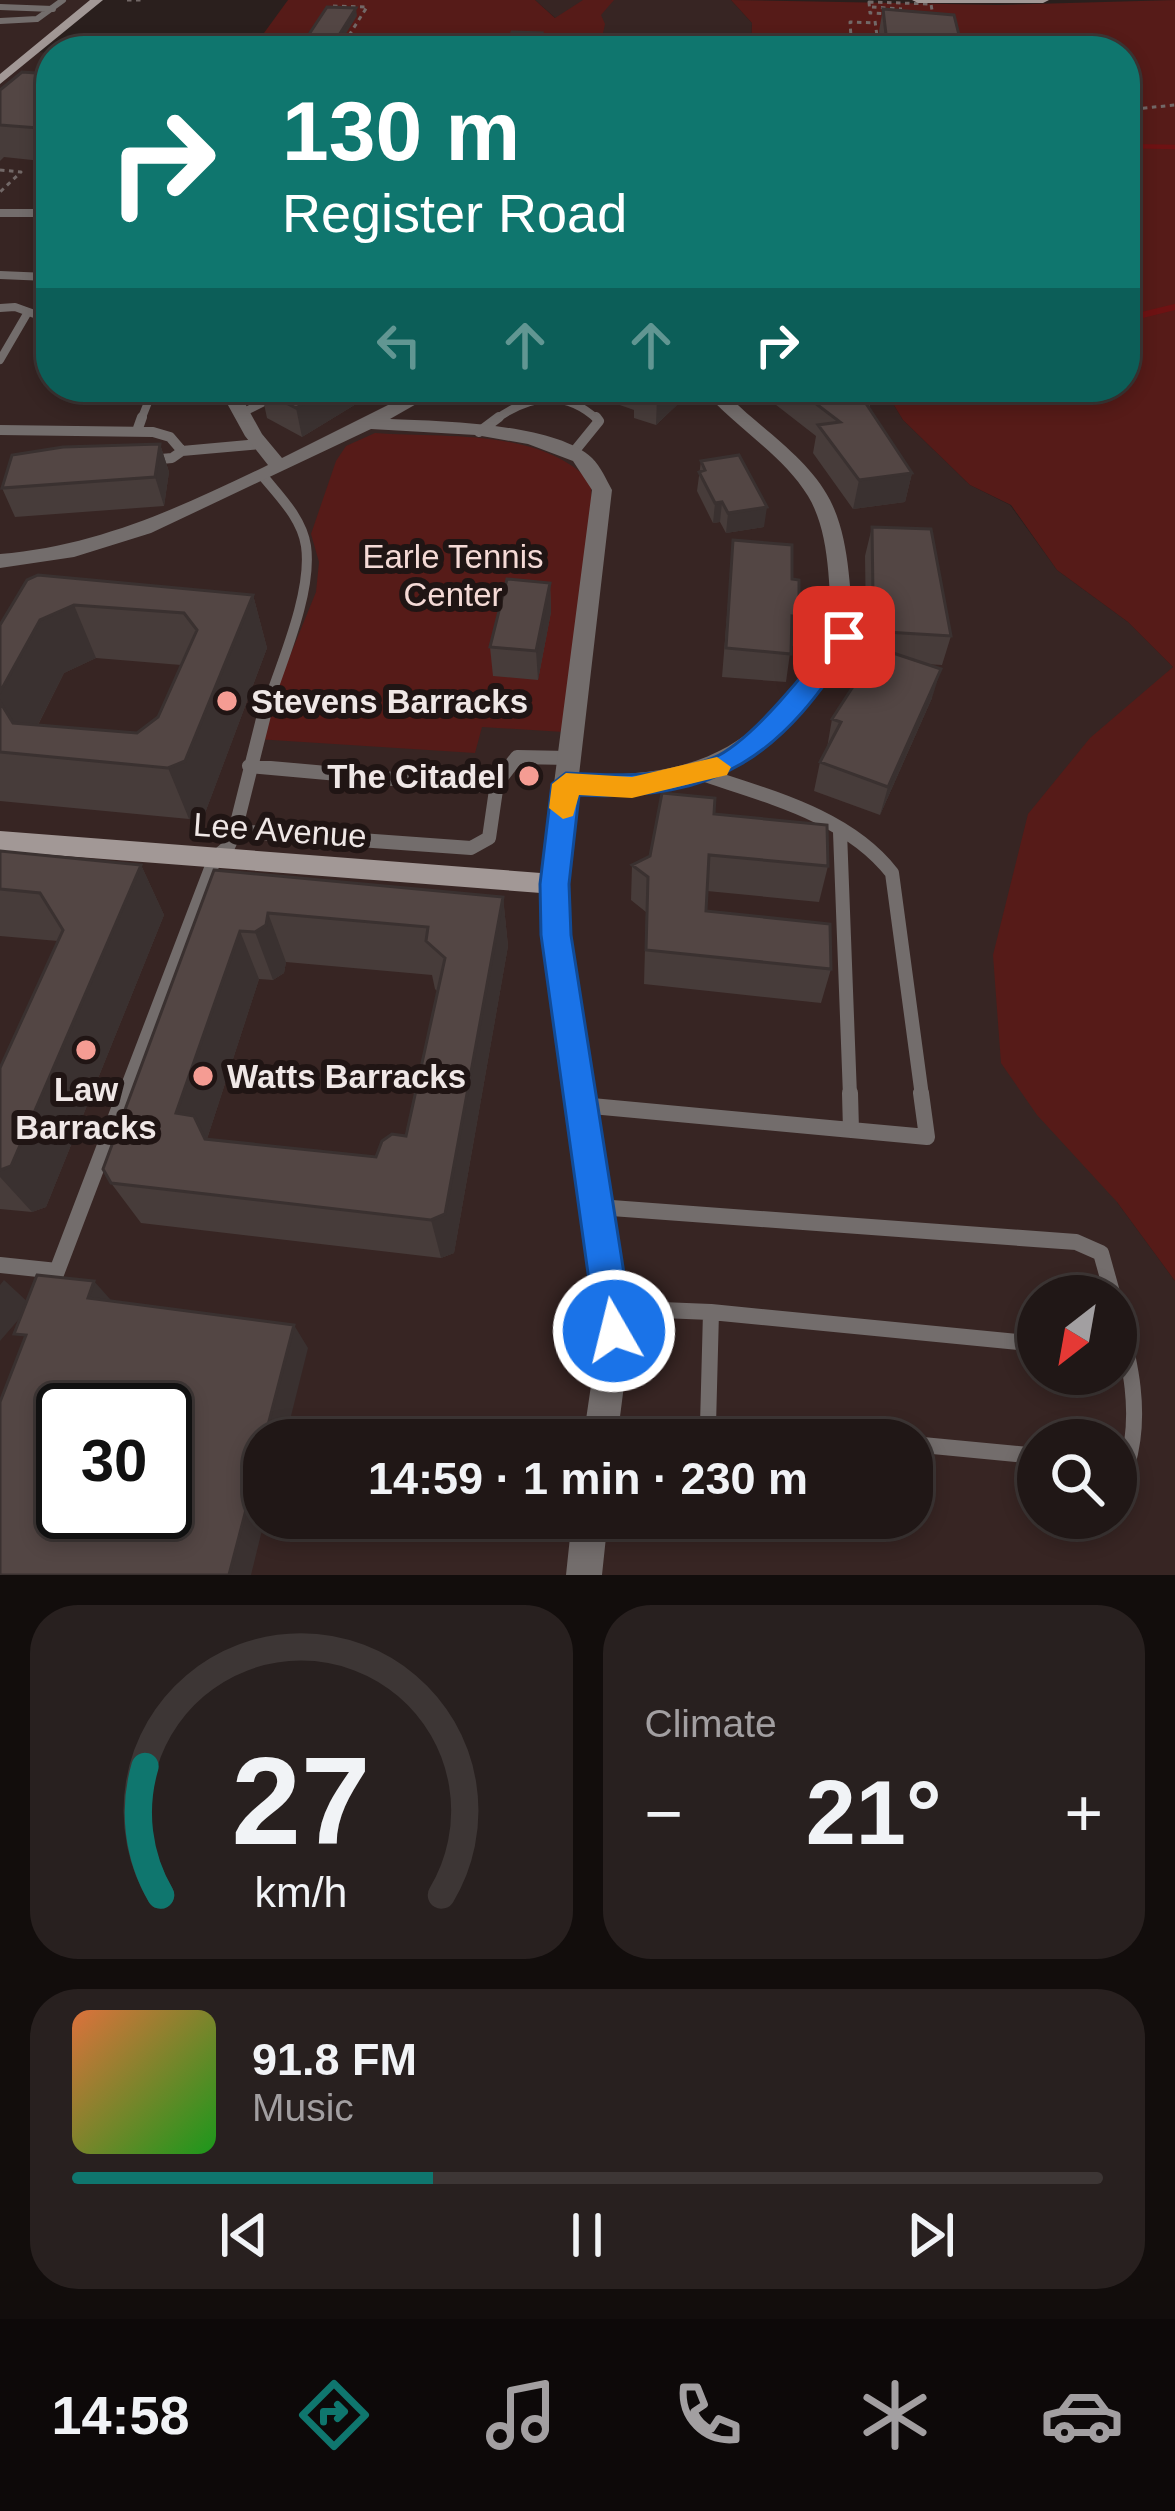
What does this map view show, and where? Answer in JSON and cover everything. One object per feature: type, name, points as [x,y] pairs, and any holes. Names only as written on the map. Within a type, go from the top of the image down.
[{"type":"street","points":[[53,36],[97,0]]},
{"type":"street","points":[[918,0],[1043,0]]},
{"type":"street","points":[[0,80],[36,50]]},
{"type":"street","points":[[0,213],[36,213]]},
{"type":"street","points":[[236,402],[270,471]]},
{"type":"street","points":[[0,561],[40,568],[154,528],[411,402]]},
{"type":"street","points":[[568,771],[632,787],[728,764],[813,685],[844,637],[830,532],[819,497],[722,402]]},
{"type":"street","points":[[372,424],[479,432],[573,453],[593,469],[602,490],[554,884],[556,935],[614,1331],[603,1419]]},
{"type":"street","name":"Lee Avenue","points":[[0,841],[554,884]]},
{"type":"street","points":[[584,1575],[588,1539]]},
{"type":"lane","points":[[0,21],[38,19],[63,0]]},
{"type":"lane","points":[[0,8],[53,9]]},
{"type":"lane","points":[[0,275],[36,276]]},
{"type":"lane","points":[[0,308],[36,315]]},
{"type":"lane","points":[[1,357],[28,312]]},
{"type":"lane","points":[[136,430],[148,402]]},
{"type":"lane","points":[[242,413],[264,402]]},
{"type":"lane","points":[[479,432],[523,402]]},
{"type":"lane","points":[[569,402],[599,421],[573,453]]},
{"type":"lane","points":[[0,430],[136,430],[170,436],[182,451]]},
{"type":"lane","points":[[130,461],[260,444]]},
{"type":"lane","points":[[49,1292],[215,858],[228,847],[235,831],[249,766],[305,584],[307,544],[270,471]]},
{"type":"lane","points":[[235,831],[471,848],[490,838],[497,783],[517,757],[568,771]]},
{"type":"lane","points":[[249,766],[472,786],[497,783]]},
{"type":"lane","points":[[580,1105],[927,1137],[892,873],[882,854],[796,808],[699,773]]},
{"type":"lane","points":[[840,832],[851,1130]]},
{"type":"lane","points":[[380,871],[386,842]]},
{"type":"lane","points":[[824,930],[844,932]]},
{"type":"lane","points":[[596,1207],[1076,1242],[1101,1253],[1107,1275]]},
{"type":"lane","points":[[0,1265],[57,1270]]},
{"type":"lane","points":[[611,1308],[710,1312],[1017,1342]]},
{"type":"lane","points":[[709,1419],[710,1312]]},
{"type":"lane","points":[[933,1446],[1017,1454]]},
{"type":"path","points":[[127,0],[145,0]]},
{"type":"path","points":[[336,0],[332,7],[367,7],[349,36]]},
{"type":"path","points":[[885,2],[886,14]]},
{"type":"path","points":[[874,14],[877,36]]},
{"type":"path","points":[[903,15],[904,23]]},
{"type":"path","points":[[851,36],[850,22],[875,23]]},
{"type":"path","points":[[1140,108],[1175,105]]},
{"type":"path","points":[[0,170],[21,172],[0,192]]},
{"type":"shaded area","name":"The Citadel","points":[[0,0],[91,0],[54,36],[36,36],[36,402],[892,402],[903,420],[970,485],[1010,505],[1057,570],[1128,622],[1173,667],[1139,700],[1117,1202],[1175,1281],[1175,1575],[0,1575]]},
{"type":"shaded area","points":[[535,0],[731,0],[752,23],[752,36],[566,36],[560,22]]},
{"type":"green space","points":[[288,0],[535,0],[555,18],[583,0],[614,0],[601,15],[602,36],[262,36]]},
{"type":"green space","points":[[731,0],[998,5],[1175,0],[1175,1281],[1117,1202],[1037,1115],[1001,1063],[993,955],[1028,814],[1090,738],[1173,667],[1128,622],[1057,570],[1011,505],[970,485],[903,420],[892,402],[1140,402],[1140,36],[752,36],[752,23]]},
{"type":"green space","name":"Earle Tennis Center","points":[[375,433],[519,444],[546,452],[591,482],[592,537],[564,732],[482,727],[475,753],[256,739],[316,592],[319,562],[311,534],[336,461],[346,446]]},
{"type":"building","points":[[327,7],[356,8],[338,36],[308,36]]},
{"type":"building","points":[[883,9],[954,15],[959,36],[886,36]]},
{"type":"building","points":[[512,32],[542,33],[541,36],[510,36]]},
{"type":"building","points":[[22,72],[36,73],[36,128],[0,125],[0,90]]},
{"type":"building","points":[[814,402],[865,402],[912,473],[859,480],[818,425],[840,422]]},
{"type":"building","points":[[160,444],[155,477],[2,488],[12,455],[63,447]]},
{"type":"building","points":[[739,455],[767,507],[728,513],[722,502],[715,503],[699,472],[705,470],[701,461]]},
{"type":"building","points":[[872,527],[931,529],[951,636],[886,632],[881,595],[873,595]]},
{"type":"building","points":[[733,540],[792,545],[799,617],[792,616],[791,654],[726,648]]},
{"type":"building","points":[[38,575],[253,595],[185,761],[168,768],[0,752],[0,702],[13,723],[137,733],[158,717],[197,630],[184,613],[74,605],[40,620],[0,692],[0,625],[27,580]]},
{"type":"building","points":[[507,579],[550,583],[536,651],[490,647]]},
{"type":"building","points":[[878,648],[941,669],[888,787],[820,762],[841,722],[832,719]]},
{"type":"building","points":[[662,793],[715,798],[714,814],[827,825],[828,866],[709,855],[706,911],[830,924],[831,969],[646,950],[648,877],[632,865],[650,856]]},
{"type":"building","points":[[0,851],[141,865],[11,1166],[0,1170],[0,1068],[63,930],[40,893],[0,889]]},
{"type":"building","points":[[214,870],[503,897],[445,1214],[431,1220],[111,1183],[103,1169]],"holes":[[[268,913],[428,927],[426,941],[445,958],[406,1136],[392,1134],[382,1141],[376,1157],[205,1139],[194,1116],[176,1113],[240,931],[255,932],[266,925]]]},
{"type":"building","points":[[37,1275],[94,1281],[88,1298],[294,1325],[270,1419],[243,1419],[243,1521],[229,1575],[0,1575],[0,1402],[26,1335],[14,1334]]},
{"type":"waterway","points":[[1140,146],[1175,147]]},
{"type":"waterway","points":[[1140,316],[1175,307]]},
{"type":"slow traffic","points":[[563,808],[566,784],[632,787],[717,767]]},
{"type":"place","name":"Stevens Barracks","points":[[227,701]]},
{"type":"place","name":"The Citadel","points":[[529,776]]},
{"type":"place","name":"Law Barracks","points":[[86,1050]]},
{"type":"place","name":"Watts Barracks","points":[[203,1076]]},
{"type":"route","points":[[614,1331],[556,935],[554,884],[566,784],[632,787],[728,764],[813,685],[844,637]]}]
